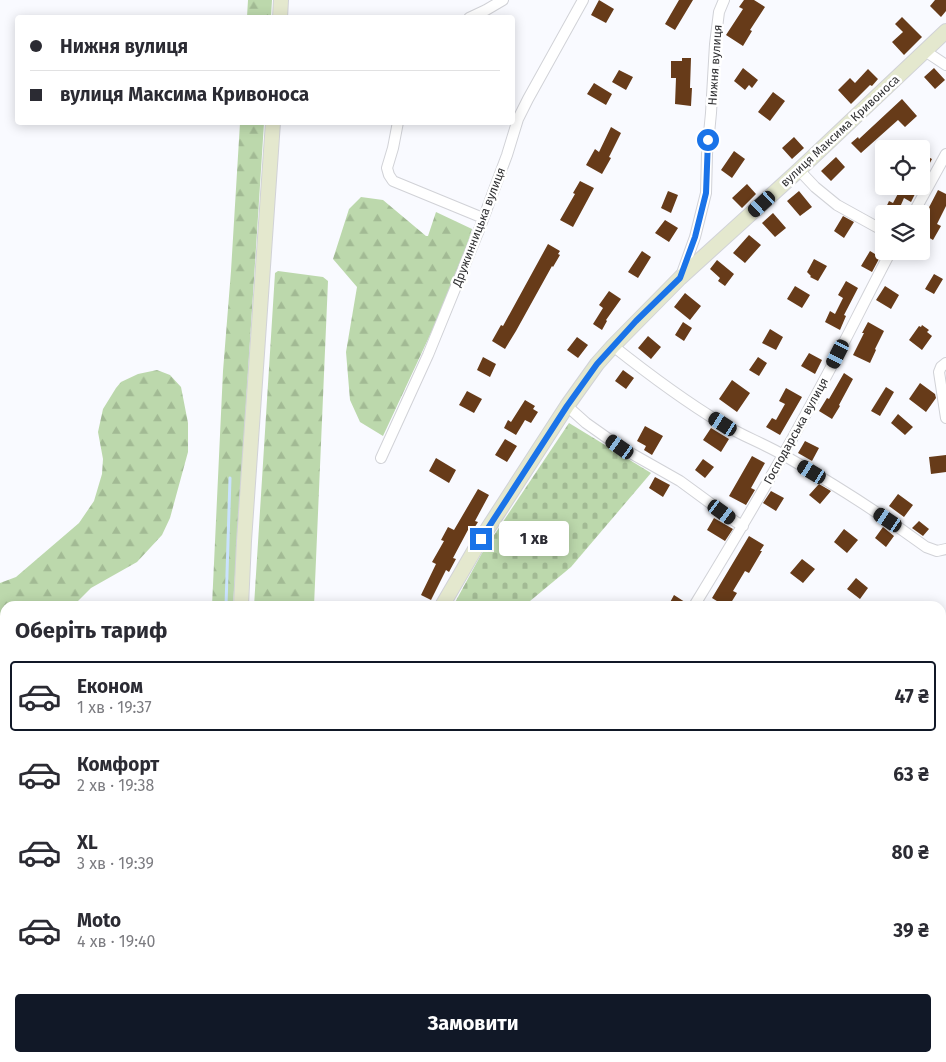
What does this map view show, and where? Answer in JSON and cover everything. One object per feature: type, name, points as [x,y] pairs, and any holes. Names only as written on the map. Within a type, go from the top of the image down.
[{"type":"street","points":[[280,15],[281,0]]},
{"type":"street","points":[[475,15],[503,0]]},
{"type":"street","name":"Дружинницька вулиця","points":[[381,458],[428,355],[483,218],[518,119],[583,0]]},
{"type":"street","name":"Нижня вулиця","points":[[680,278],[695,237],[706,193],[714,44],[719,12],[724,0]]},
{"type":"street","name":"вулиця Максима Кривоноса","points":[[445,601],[481,539],[567,406],[597,364],[680,278],[799,170],[946,31]]},
{"type":"street","points":[[925,51],[946,66]]},
{"type":"street","points":[[241,601],[272,125]]},
{"type":"street","points":[[397,125],[387,168],[389,175],[394,181],[483,218]]},
{"type":"street","points":[[918,205],[946,154]]},
{"type":"street","points":[[799,170],[837,205],[875,226]]},
{"type":"street","name":"Господарська вулиця","points":[[697,601],[784,455],[886,260]]},
{"type":"street","points":[[613,346],[723,424],[784,455],[866,505],[926,547],[937,551],[946,550]]},
{"type":"street","points":[[944,365],[939,372],[946,418]]},
{"type":"street","points":[[567,406],[586,423],[620,447],[680,481],[743,526]]},
{"type":"green space","points":[[248,0],[272,0],[271,15],[247,15]]},
{"type":"green space","points":[[240,125],[264,125],[233,601],[212,601],[223,371]]},
{"type":"green space","points":[[361,197],[383,200],[426,236],[428,236],[436,212],[472,229],[457,277],[383,436],[360,422],[350,400],[346,352],[357,287],[333,259],[349,209]]},
{"type":"green space","points":[[278,271],[323,277],[328,281],[314,601],[254,601],[275,273]]},
{"type":"green space","points":[[157,370],[170,375],[181,387],[188,423],[188,452],[170,518],[162,535],[137,562],[91,588],[78,601],[0,601],[0,583],[16,577],[79,523],[94,501],[102,474],[103,459],[98,432],[103,409],[121,382],[138,374]]},
{"type":"green space","points":[[569,423],[651,473],[571,567],[530,601],[456,601],[482,553]]},
{"type":"building","points":[[599,0],[614,9],[606,23],[591,15]]},
{"type":"building","points":[[679,0],[693,0],[675,30],[665,24]]},
{"type":"building","points":[[744,0],[754,0],[765,7],[750,30],[752,31],[743,46],[726,35],[743,9],[739,7]]},
{"type":"building","points":[[935,0],[946,0],[946,11],[941,17],[930,6]]},
{"type":"building","points":[[902,17],[922,37],[904,55],[892,42],[903,32],[895,24]]},
{"type":"building","points":[[682,58],[691,58],[691,106],[675,104],[676,78],[671,78],[671,61],[682,61]]},
{"type":"building","points":[[743,68],[758,80],[752,88],[749,85],[745,90],[734,81]]},
{"type":"building","points":[[934,68],[945,80],[935,89],[924,77]]},
{"type":"building","points":[[868,69],[878,79],[851,104],[838,90],[850,78],[855,83]]},
{"type":"building","points":[[619,70],[633,77],[626,90],[612,82]]},
{"type":"building","points":[[594,83],[612,94],[606,105],[587,94]]},
{"type":"building","points":[[773,92],[785,101],[770,121],[758,112]]},
{"type":"building","points":[[902,99],[917,116],[905,127],[898,120],[861,153],[851,143],[858,137],[859,139]]},
{"type":"building","points":[[611,127],[621,133],[602,174],[586,165],[595,149],[599,152]]},
{"type":"building","points":[[794,137],[804,148],[792,159],[782,148]]},
{"type":"building","points":[[734,151],[745,159],[732,178],[721,170]]},
{"type":"building","points":[[836,157],[845,167],[831,181],[821,171]]},
{"type":"building","points":[[580,181],[594,188],[573,227],[560,220]]},
{"type":"building","points":[[747,184],[756,194],[742,208],[732,198]]},
{"type":"building","points":[[938,190],[946,194],[946,206],[937,224],[941,226],[933,240],[930,238],[930,205]]},
{"type":"building","points":[[668,191],[678,195],[671,213],[661,208]]},
{"type":"building","points":[[799,191],[812,207],[800,216],[787,201]]},
{"type":"building","points":[[897,195],[914,195],[911,202],[904,198],[901,205],[887,205],[889,201],[893,203]]},
{"type":"building","points":[[773,213],[786,228],[775,237],[762,223]]},
{"type":"building","points":[[843,216],[854,222],[844,238],[834,231]]},
{"type":"building","points":[[665,220],[678,228],[669,242],[655,233]]},
{"type":"building","points":[[749,235],[761,245],[745,263],[733,253]]},
{"type":"building","points":[[548,244],[560,251],[558,254],[560,255],[505,349],[492,341],[501,325],[503,326]]},
{"type":"building","points":[[642,251],[651,257],[638,278],[628,272]]},
{"type":"building","points":[[870,251],[875,254],[875,260],[878,260],[872,272],[861,266]]},
{"type":"building","points":[[814,259],[827,266],[818,281],[810,277],[807,272]]},
{"type":"building","points":[[717,260],[734,274],[725,286],[718,281],[720,278],[710,269]]},
{"type":"building","points":[[934,274],[943,279],[934,294],[925,289]]},
{"type":"building","points":[[846,281],[858,288],[844,315],[846,316],[840,330],[825,322],[830,311],[835,314],[843,298],[838,295]]},
{"type":"building","points":[[795,286],[810,295],[802,308],[787,299]]},
{"type":"building","points":[[885,286],[899,295],[891,309],[876,300]]},
{"type":"building","points":[[609,291],[621,299],[606,320],[602,330],[593,324],[603,308],[599,305]]},
{"type":"building","points":[[685,293],[701,306],[690,320],[674,307]]},
{"type":"building","points":[[683,322],[692,328],[684,341],[675,335]]},
{"type":"building","points":[[868,322],[884,331],[870,363],[853,355]]},
{"type":"building","points":[[922,325],[929,330],[927,332],[932,336],[922,350],[909,340],[919,326],[921,327]]},
{"type":"building","points":[[770,329],[783,337],[776,350],[762,343]]},
{"type":"building","points":[[648,336],[661,347],[651,359],[638,348]]},
{"type":"building","points":[[577,337],[588,345],[578,358],[567,350]]},
{"type":"building","points":[[809,353],[822,360],[815,374],[801,366]]},
{"type":"building","points":[[483,357],[496,364],[490,377],[477,370]]},
{"type":"building","points":[[758,357],[767,363],[759,376],[749,370]]},
{"type":"building","points":[[623,370],[634,378],[626,389],[615,381]]},
{"type":"building","points":[[844,373],[853,379],[832,419],[819,411],[827,398],[829,399]]},
{"type":"building","points":[[732,380],[750,393],[737,412],[719,399]]},
{"type":"building","points":[[920,383],[935,394],[936,398],[926,412],[909,399]]},
{"type":"building","points":[[886,387],[894,392],[880,416],[871,411]]},
{"type":"building","points":[[786,388],[802,397],[780,435],[766,427],[772,418],[776,420],[785,404],[779,401]]},
{"type":"building","points":[[467,391],[482,399],[474,413],[459,405]]},
{"type":"building","points":[[525,400],[535,406],[533,409],[538,412],[531,423],[525,420],[516,435],[504,428],[508,420],[511,422]]},
{"type":"building","points":[[898,414],[913,427],[905,435],[891,423]]},
{"type":"building","points":[[645,426],[663,436],[652,455],[644,450],[646,446],[637,441]]},
{"type":"building","points":[[711,428],[729,439],[721,452],[703,440]]},
{"type":"building","points":[[505,439],[517,446],[507,462],[495,455]]},
{"type":"building","points":[[805,441],[819,448],[812,461],[798,453]]},
{"type":"building","points":[[946,455],[946,472],[931,474],[929,457]]},
{"type":"building","points":[[752,456],[765,463],[751,488],[755,490],[746,505],[729,496]]},
{"type":"building","points":[[436,458],[456,470],[449,483],[429,471]]},
{"type":"building","points":[[703,459],[714,467],[705,478],[695,470]]},
{"type":"building","points":[[655,477],[670,485],[663,497],[649,488]]},
{"type":"building","points":[[819,484],[831,491],[820,504],[809,495]]},
{"type":"building","points":[[478,489],[489,495],[475,521],[478,522],[473,530],[469,528],[453,558],[456,559],[449,572],[446,570],[431,600],[421,595],[436,564],[432,562],[444,541],[441,540],[448,527],[454,530]]},
{"type":"building","points":[[771,491],[784,498],[776,511],[763,503]]},
{"type":"building","points":[[898,494],[913,505],[904,517],[889,506]]},
{"type":"building","points":[[714,518],[733,529],[725,541],[707,530]]},
{"type":"building","points":[[919,521],[929,529],[923,536],[912,528]]},
{"type":"building","points":[[883,527],[894,536],[886,547],[875,538]]},
{"type":"building","points":[[844,529],[858,540],[847,553],[834,542]]},
{"type":"building","points":[[749,536],[764,545],[749,573],[745,571],[733,591],[737,593],[732,601],[717,601],[712,598]]},
{"type":"building","points":[[802,559],[815,569],[803,583],[790,573]]},
{"type":"building","points":[[856,578],[868,588],[860,599],[847,589]]},
{"type":"building","points":[[674,595],[683,601],[671,601]]},
{"type":"waterway","points":[[226,601],[230,478]]},
{"type":"route","points":[[481,539],[567,406],[597,364],[636,321],[680,278],[695,237],[706,193],[708,140]]}]
